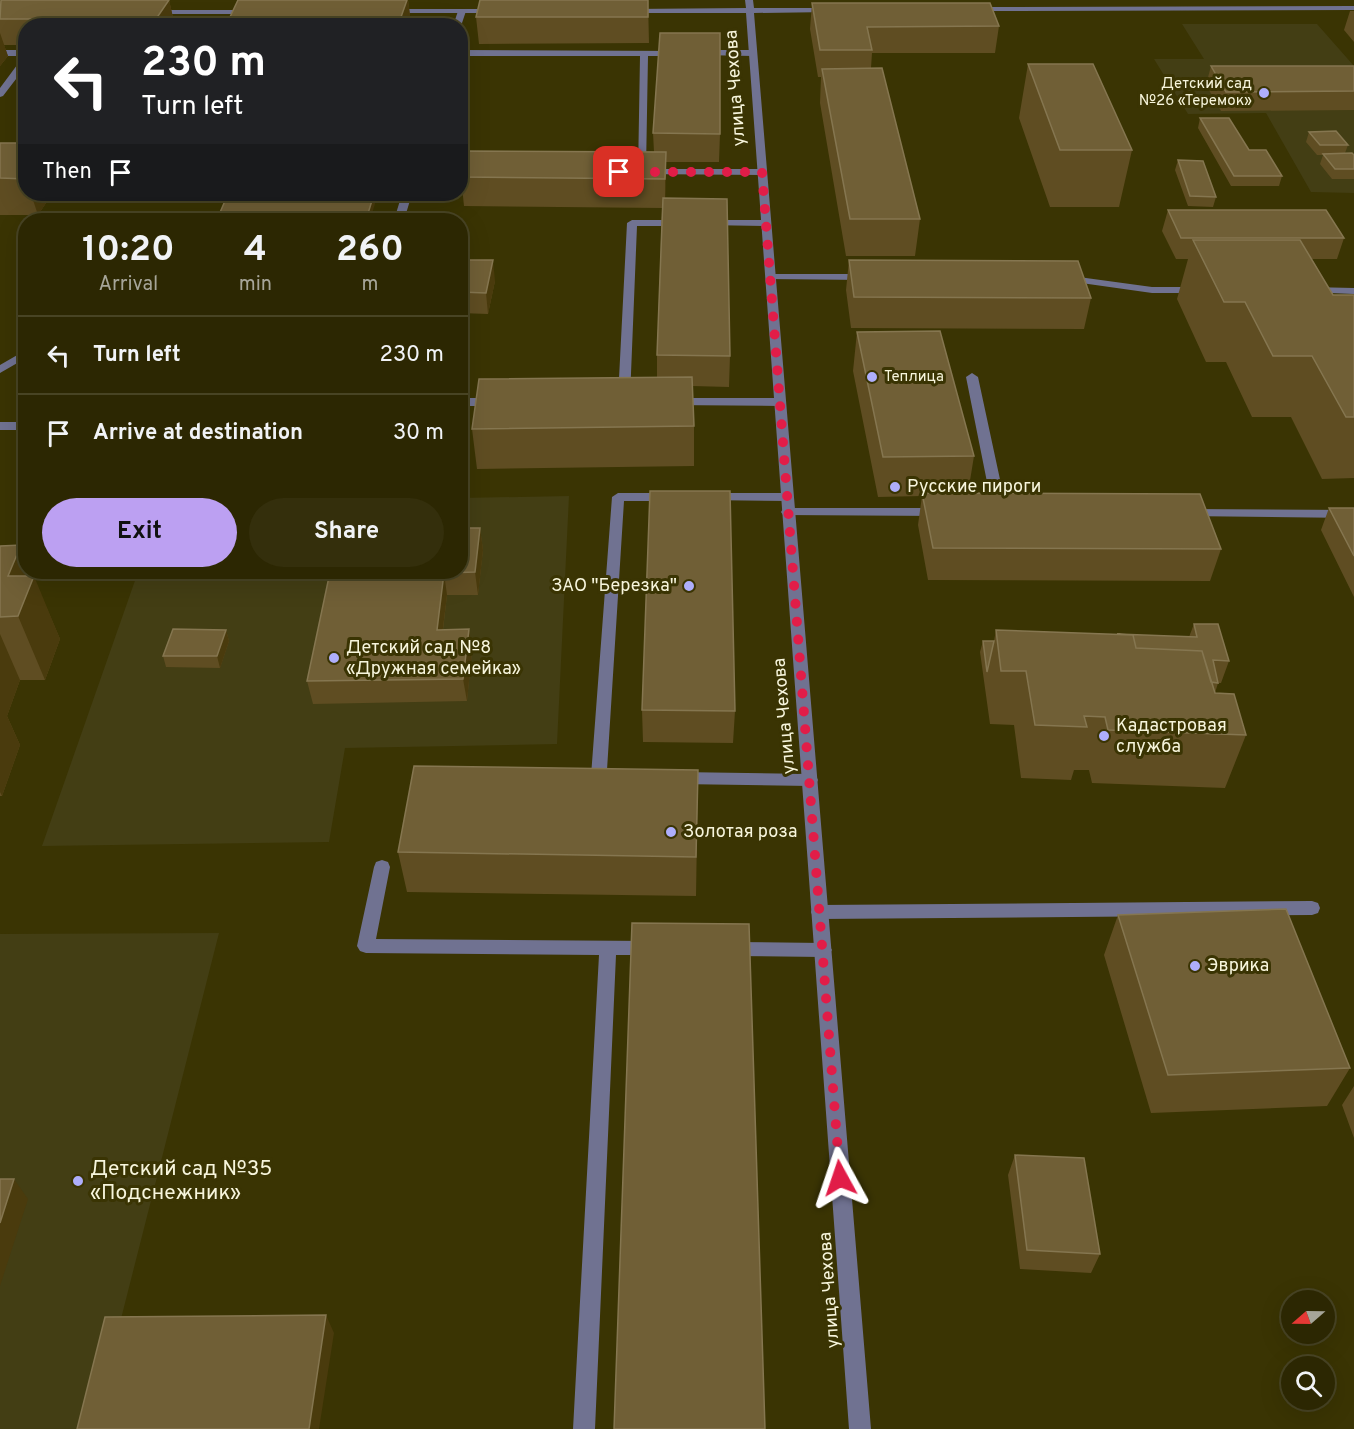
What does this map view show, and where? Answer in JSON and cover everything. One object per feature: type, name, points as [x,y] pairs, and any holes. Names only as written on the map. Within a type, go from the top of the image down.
[{"type":"street","points":[[626,11],[749,5],[843,10]]},
{"type":"street","name":"улица Чехова","points":[[749,5],[860,1429]]},
{"type":"street","points":[[960,9],[1354,8]]},
{"type":"street","points":[[460,18],[462,11]]},
{"type":"street","points":[[378,12],[508,11]]},
{"type":"street","points":[[138,12],[233,16],[259,12]]},
{"type":"street","points":[[0,53],[18,53]]},
{"type":"street","points":[[468,53],[753,53]]},
{"type":"street","points":[[641,172],[644,53]]},
{"type":"street","points":[[0,94],[18,70]]},
{"type":"street","points":[[630,172],[762,172]]},
{"type":"street","points":[[624,402],[632,223],[766,222]]},
{"type":"street","points":[[770,277],[877,277]]},
{"type":"street","points":[[1058,278],[1152,290],[1212,290]]},
{"type":"street","points":[[1295,290],[1348,293]]},
{"type":"street","points":[[0,370],[18,358]]},
{"type":"street","points":[[972,377],[1000,513]]},
{"type":"street","points":[[468,402],[507,402]]},
{"type":"street","points":[[658,402],[780,402]]},
{"type":"street","points":[[0,426],[18,426]]},
{"type":"street","points":[[622,777],[599,776],[618,497],[693,496],[788,504],[954,512]]},
{"type":"street","points":[[1178,513],[1354,514]]},
{"type":"street","points":[[667,777],[810,780]]},
{"type":"street","points":[[382,867],[366,946],[665,948]]},
{"type":"street","points":[[819,912],[1312,908]]},
{"type":"street","points":[[584,1429],[608,948]]},
{"type":"street","points":[[711,949],[823,950]]},
{"type":"shaded area","name":"Детский сад №26 «Теремок»","points":[[1182,24],[1317,24],[1354,66],[1354,193],[1311,192],[1266,113],[1188,114],[1154,59],[1204,59]]},
{"type":"shaded area","name":"Детский сад №8 «Дружная семейка»","points":[[569,496],[557,744],[345,748],[329,842],[42,846],[136,579],[468,579],[468,498]]},
{"type":"shaded area","name":"Детский сад №35 «Подснежник»","points":[[219,933],[93,1429],[0,1429],[0,934]]},
{"type":"building","points":[[1,0],[169,0],[157,18],[0,19]]},
{"type":"building","points":[[238,0],[407,0],[401,17],[230,17]]},
{"type":"building","points":[[480,0],[648,0],[648,17],[476,17]]},
{"type":"building","points":[[812,3],[990,3],[999,26],[867,27],[872,50],[820,50]]},
{"type":"building","points":[[660,33],[720,33],[720,134],[653,133]]},
{"type":"building","points":[[1028,64],[1093,64],[1132,150],[1060,150]]},
{"type":"building","points":[[1211,66],[1354,66],[1354,91],[1226,92]]},
{"type":"building","points":[[882,68],[920,219],[850,219],[822,69]]},
{"type":"building","points":[[1200,118],[1229,118],[1249,150],[1266,150],[1282,176],[1234,176]]},
{"type":"building","points":[[1336,131],[1348,145],[1320,145],[1309,132]]},
{"type":"building","points":[[0,143],[18,143],[18,179],[0,178]]},
{"type":"building","points":[[468,151],[666,152],[665,179],[468,177]]},
{"type":"building","points":[[1352,153],[1354,169],[1335,169],[1323,154]]},
{"type":"building","points":[[1178,160],[1203,161],[1216,197],[1190,196]]},
{"type":"building","points":[[663,198],[727,199],[730,356],[657,355]]},
{"type":"building","points":[[225,201],[372,201],[368,213],[220,213]]},
{"type":"building","points":[[1168,210],[1326,210],[1344,238],[1181,238]]},
{"type":"building","points":[[1193,240],[1300,240],[1333,295],[1354,295],[1354,417],[1346,417],[1312,356],[1273,356],[1245,302],[1224,302]]},
{"type":"building","points":[[468,260],[493,260],[486,293],[468,292]]},
{"type":"building","points":[[849,260],[1078,261],[1091,298],[854,297]]},
{"type":"building","points":[[940,331],[974,456],[883,457],[857,332]]},
{"type":"building","points":[[692,377],[694,426],[472,429],[479,379]]},
{"type":"building","name":"ЗАО \"Березка\"","points":[[650,491],[730,491],[735,711],[642,710]]},
{"type":"building","points":[[922,493],[1200,494],[1221,549],[933,548]]},
{"type":"building","points":[[1329,508],[1354,508],[1354,556]]},
{"type":"building","points":[[468,528],[480,528],[475,572],[468,572]]},
{"type":"building","points":[[18,545],[18,552],[8,576],[33,579],[18,616],[0,617],[0,546]]},
{"type":"building","points":[[329,579],[443,579],[437,630],[469,629],[463,679],[307,681]]},
{"type":"building","points":[[1194,624],[1218,624],[1229,661],[1213,660],[1218,683],[1211,682],[1202,651],[1136,648],[1133,635],[1117,634],[1197,637]]},
{"type":"building","points":[[173,629],[226,630],[217,656],[163,656]]},
{"type":"building","points":[[996,630],[1133,635],[1136,648],[1202,651],[1215,693],[1234,694],[1246,735],[1108,730],[1105,717],[1084,716],[1087,727],[1035,725],[1026,671],[1001,671]]},
{"type":"building","points":[[983,641],[994,641],[987,672]]},
{"type":"building","points":[[414,766],[698,770],[696,857],[398,852]]},
{"type":"building","points":[[1286,909],[1350,1068],[1168,1075],[1118,915]]},
{"type":"building","points":[[632,923],[749,924],[765,1429],[614,1429]]},
{"type":"building","points":[[1015,1155],[1084,1158],[1100,1254],[1027,1250]]},
{"type":"building","points":[[0,1179],[14,1179],[0,1223]]},
{"type":"building","points":[[326,1315],[309,1429],[77,1429],[105,1317]]},
{"type":"place","name":"Детский сад №26 «Теремок»","points":[[1264,93]]},
{"type":"place","name":"Теплица","points":[[872,377]]},
{"type":"place","name":"Русские пироги","points":[[895,487]]},
{"type":"place","name":"ЗАО \"Березка\"","points":[[689,586]]},
{"type":"place","name":"Детский сад №8 «Дружная семейка»","points":[[334,658]]},
{"type":"place","name":"Кадастровая служба","points":[[1104,736]]},
{"type":"place","name":"Золотая роза","points":[[671,832]]},
{"type":"place","name":"Эврика","points":[[1195,966]]},
{"type":"place","name":"Детский сад №35 «Подснежник»","points":[[78,1181]]},
{"type":"route","points":[[619,172],[762,172],[840,1178]]}]
